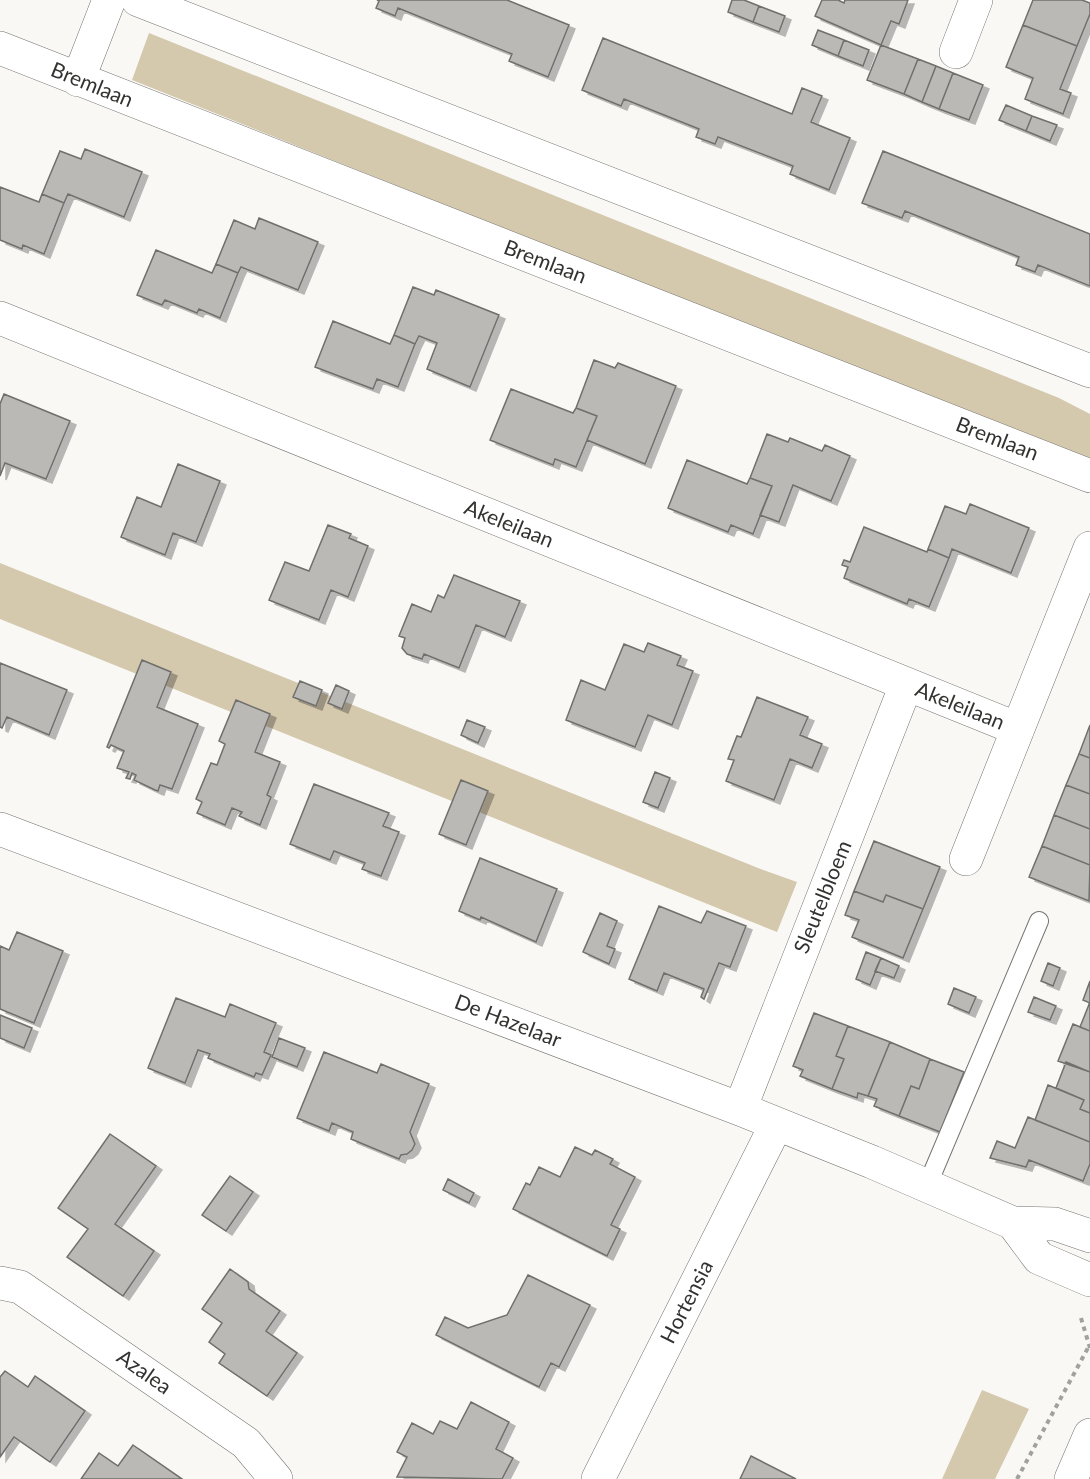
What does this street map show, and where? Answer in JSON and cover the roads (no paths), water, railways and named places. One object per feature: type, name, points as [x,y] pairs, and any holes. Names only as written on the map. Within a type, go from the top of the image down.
[{"type":"street","points":[[78,80],[110,0]]},
{"type":"street","points":[[138,0],[1090,371]]},
{"type":"street","points":[[956,52],[976,0]]},
{"type":"street","name":"Bremlaan","points":[[0,48],[1090,476]]},
{"type":"street","name":"Akeleilaan","points":[[0,318],[1018,729]]},
{"type":"street","points":[[966,859],[1090,548]]},
{"type":"street","name":"Sleutelbloem","points":[[740,1109],[906,685]]},
{"type":"street","name":"De Hazelaar","points":[[0,829],[740,1109],[1013,1223],[1055,1224],[1090,1236]]},
{"type":"street","name":"Hortensia","points":[[598,1479],[777,1125]]},
{"type":"street","points":[[1013,1223],[1039,1258],[1090,1280]]},
{"type":"street","name":"Azalea","points":[[0,1283],[20,1287],[246,1443],[276,1479]]},
{"type":"street","points":[[1071,1479],[1072,1472],[1090,1435]]},
{"type":"lane","points":[[927,1186],[1039,921]]}]
